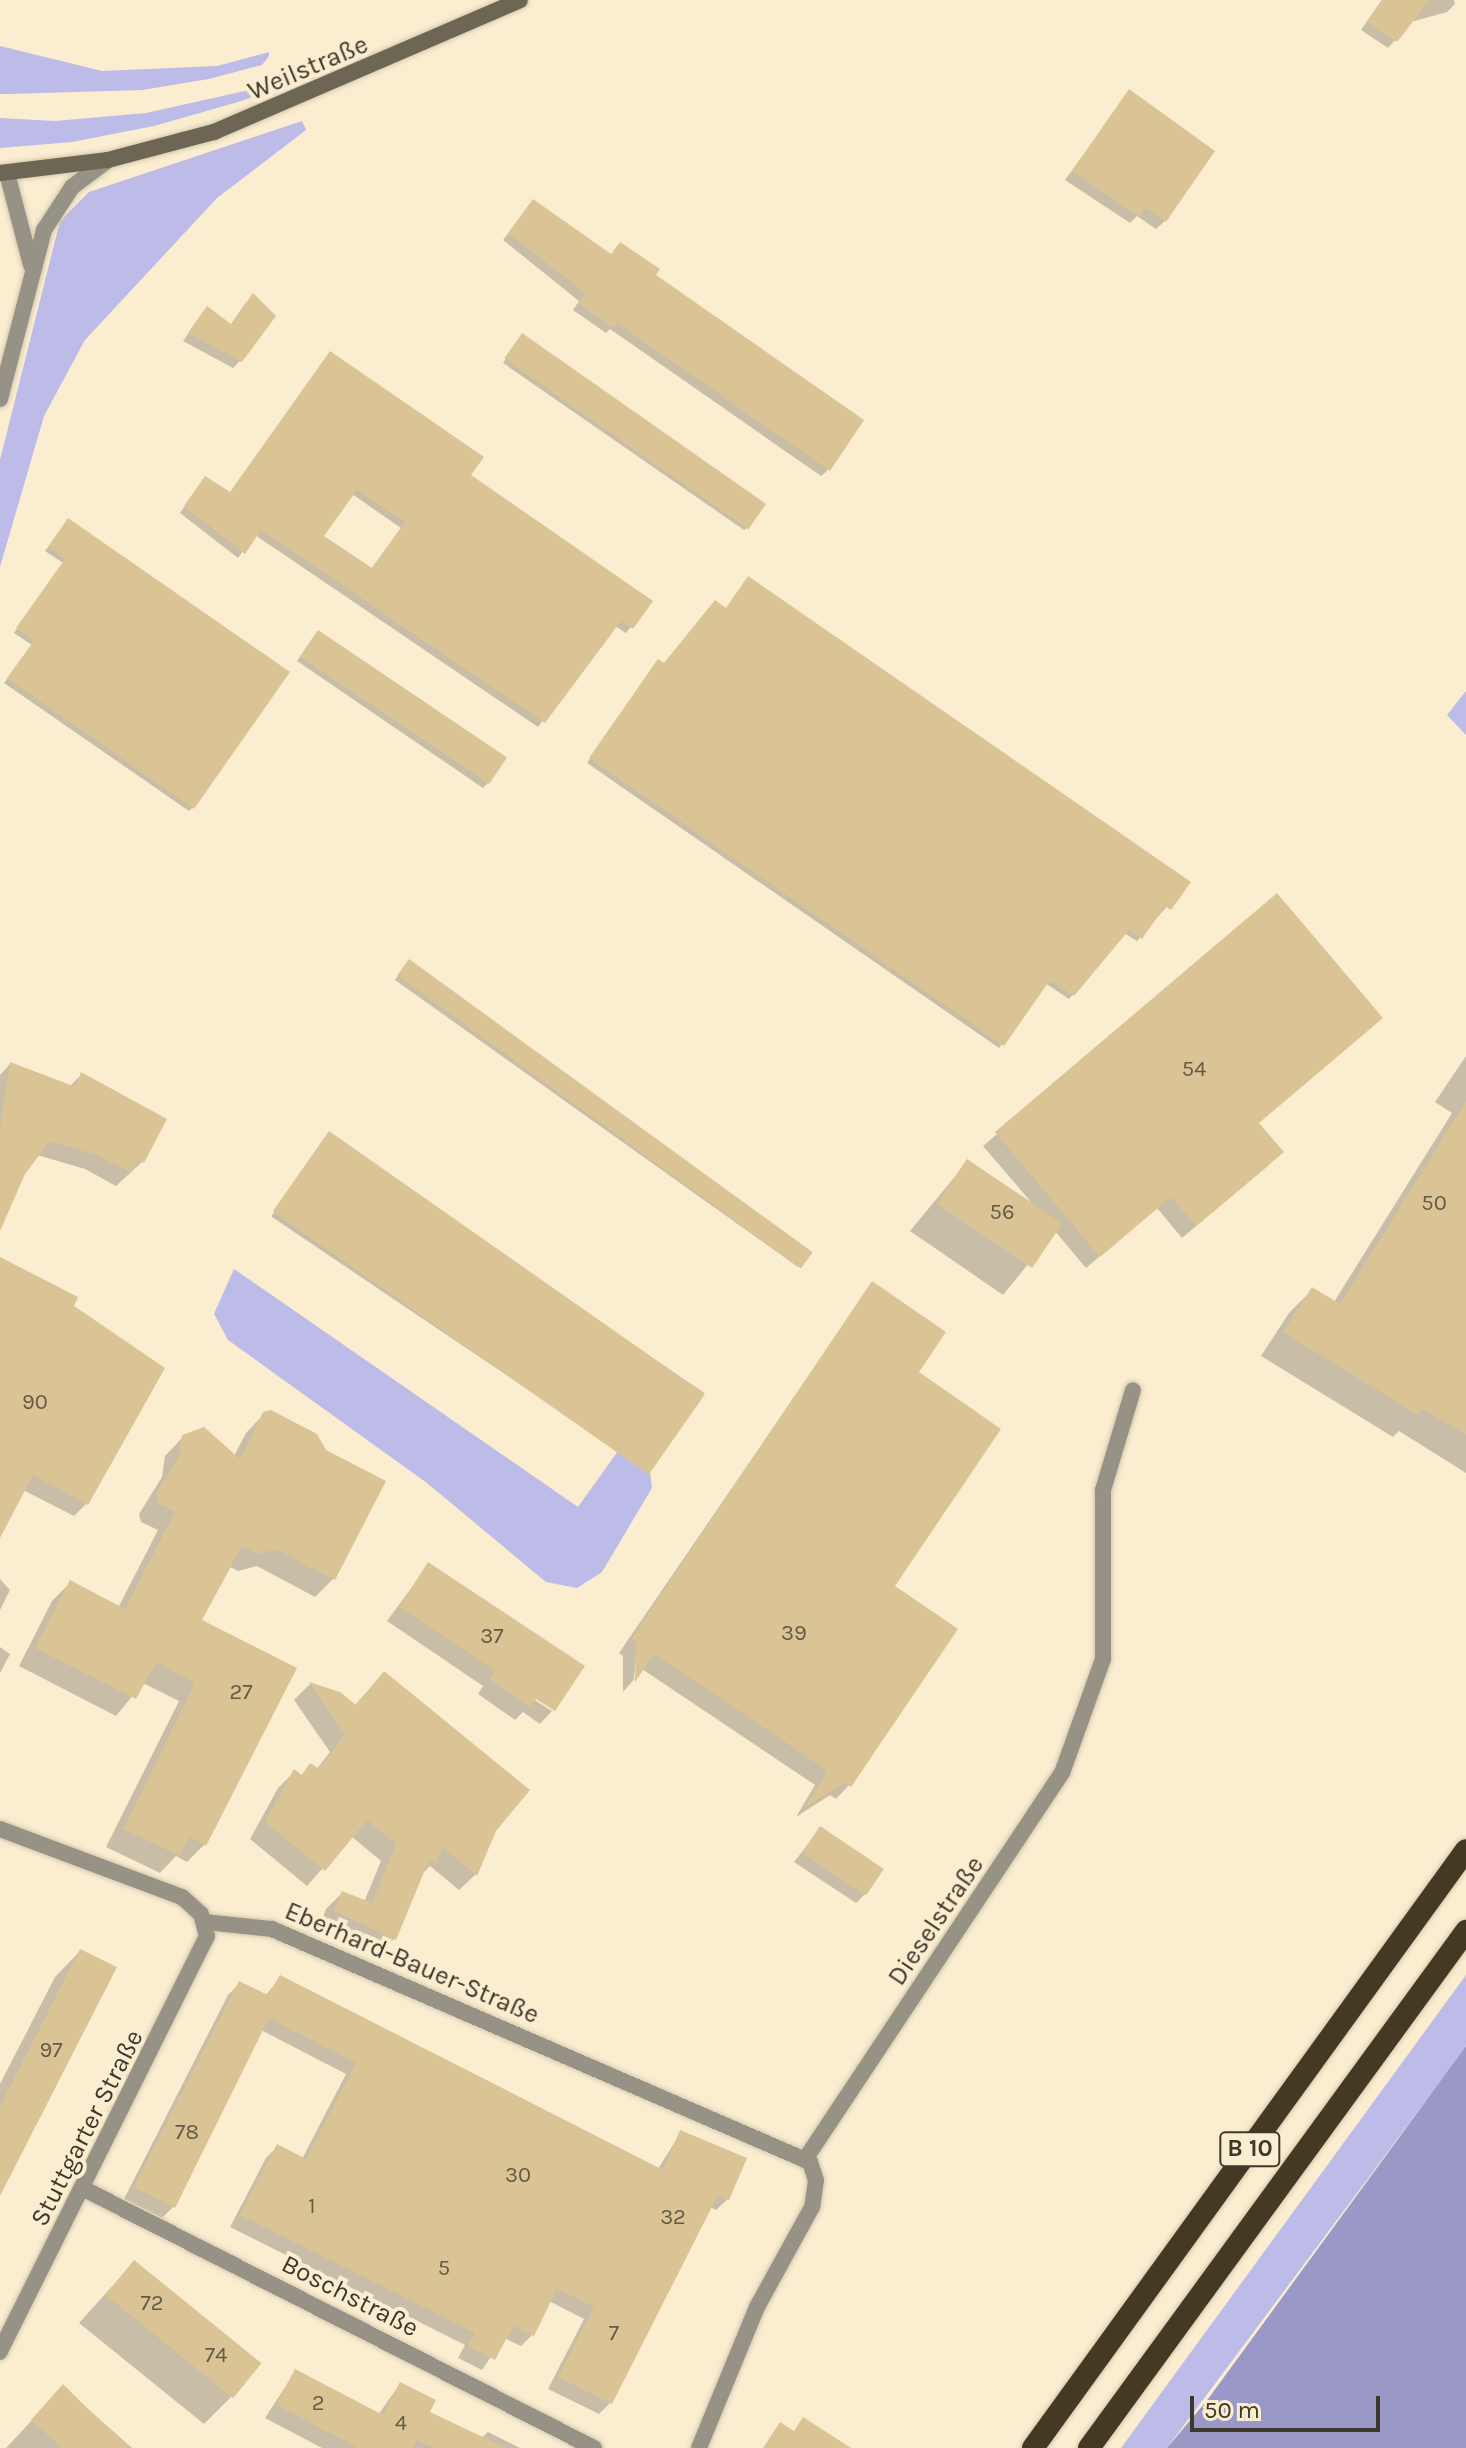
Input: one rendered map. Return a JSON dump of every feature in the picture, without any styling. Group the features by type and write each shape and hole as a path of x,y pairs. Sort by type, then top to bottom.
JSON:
{"highway":[{"name":"B 10","path":"1033,2448 1466,1850"},
{"name":"B 10","path":"1089,2448 1466,1931"}],"main road":[{"name":"Weilstraße","path":"4,173 108,160 253,118 520,0"}],"street":[{"name":"Weilstraße","path":"0,399 16,351 32,271 60,200 108,160"},
{"path":"0,199 4,173"},
{"path":"4,173 32,271"},
{"name":"Dieselstraße","path":"806,2158 1062,1773 1103,1659 1103,1490 1133,1390"},
{"path":"0,1829 182,1897 205,1922"},
{"name":"Eberhard-Bauer-Straße","path":"205,1922 272,1929 806,2158"},
{"name":"Stuttgarter Straße","path":"0,2352 202,1954 205,1922"},
{"path":"699,2448 757,2307 812,2207 816,2180 806,2158"},
{"name":"Boschstraße","path":"84,2189 594,2448"}],"shaded area":[{"path":"0,46 102,71 217,66 269,52 269,56 262,65 209,79 142,90 0,94"},
{"path":"276,84 277,89 154,126 72,142 0,148 0,118 55,121 146,113"},
{"path":"302,121 306,130 217,198 85,340 44,416 0,567 0,460 60,221 89,192"},
{"path":"1466,691 1466,735 1447,715"},
{"path":"234,1269 578,1507 618,1451 650,1472 652,1488 602,1572 577,1588 546,1582 427,1483 228,1340 214,1314"},
{"path":"1466,1975 1466,2046 1448,2071 1167,2448 1121,2448"},
{"path":"1466,2046 1466,2448 1167,2448 1208,2399"}],"building":[{"path":"1382,0 1430,0 1397,42 1367,21"},
{"path":"1129,89 1215,151 1166,222 1146,208 1139,216 1072,171"},
{"path":"533,199 611,254 620,242 660,269 656,275 864,420 830,471 617,323 614,328 578,303 585,293 508,233"},
{"path":"253,293 276,316 242,362 188,333 207,306 231,324"},
{"path":"522,333 766,504 748,529 504,358"},
{"path":"330,351 484,457 471,475 653,601 633,629 621,621 545,723 261,530 245,554 184,506 205,476 230,492","holes":["357,490 405,522 372,568 324,536"]},
{"path":"68,518 290,672 194,809 7,678 34,641 16,628 65,559 48,547"},
{"path":"748,576 1191,882 1171,910 1165,906 1142,939 1129,930 1074,996 1050,980 1004,1046 589,758 658,659 664,663 715,600 726,608"},
{"path":"318,630 507,757 489,784 300,657"},
{"path":"1277,893 1383,1018 1259,1123 1284,1152 1196,1226 1171,1197 1100,1257 995,1132"},
{"path":"409,959 813,1252 801,1268 397,975"},
{"path":"10,1062 76,1087 81,1072 167,1119 144,1163 139,1160 131,1173 99,1156 50,1141 25,1174 0,1231 0,1129"},
{"path":"1466,1101 1466,1435 1422,1408 1418,1415 1283,1332 1312,1287 1340,1304"},
{"path":"329,1131 705,1394 649,1475 273,1211"},
{"path":"967,1159 1062,1223 1032,1268 937,1204"},
{"path":"0,1257 78,1297 74,1306 165,1368 88,1505 33,1475 0,1538"},
{"path":"872,1281 946,1332 919,1372 1001,1429 895,1586 958,1629 851,1787 845,1783 804,1808 828,1771 654,1654 635,1682 636,1643 631,1639"},
{"path":"271,1410 317,1434 326,1450 386,1481 335,1580 276,1549 257,1554 242,1546 202,1620 297,1668 206,1846 189,1836 180,1856 123,1829 195,1683 156,1662 136,1699 35,1648 70,1580 125,1609 175,1512 159,1504 156,1494 179,1457 182,1435 204,1427 240,1459 263,1412"},
{"path":"428,1562 585,1666 555,1711 536,1699 531,1707 490,1679 495,1671 399,1607"},
{"path":"384,1671 530,1790 496,1831 477,1876 442,1846 436,1862 429,1860 396,1940 334,1911 342,1891 372,1903 396,1844 367,1820 325,1871 265,1822 294,1769 302,1775 310,1763 319,1769 345,1734 309,1682 340,1692 356,1705"},
{"path":"820,1826 884,1869 866,1896 802,1853"},
{"path":"80,1949 117,1967 0,2196 0,2106"},
{"path":"280,1975 663,2170 680,2130 747,2158 729,2200 718,2195 612,2404 558,2377 594,2307 557,2289 534,2336 513,2326 495,2360 468,2346 475,2333 240,2215 277,2144 306,2159 356,2063 269,2018 175,2208 134,2187 239,1981 268,1995"},
{"path":"134,2260 261,2363 233,2398 106,2295"},
{"path":"295,2369 383,2415 400,2382 436,2400 430,2412 506,2448 434,2448 416,2440 412,2448 359,2448 276,2405"},
{"path":"63,2384 131,2448 62,2448 31,2420"},
{"path":"803,2417 851,2448 763,2448 780,2422 794,2431"}]}
